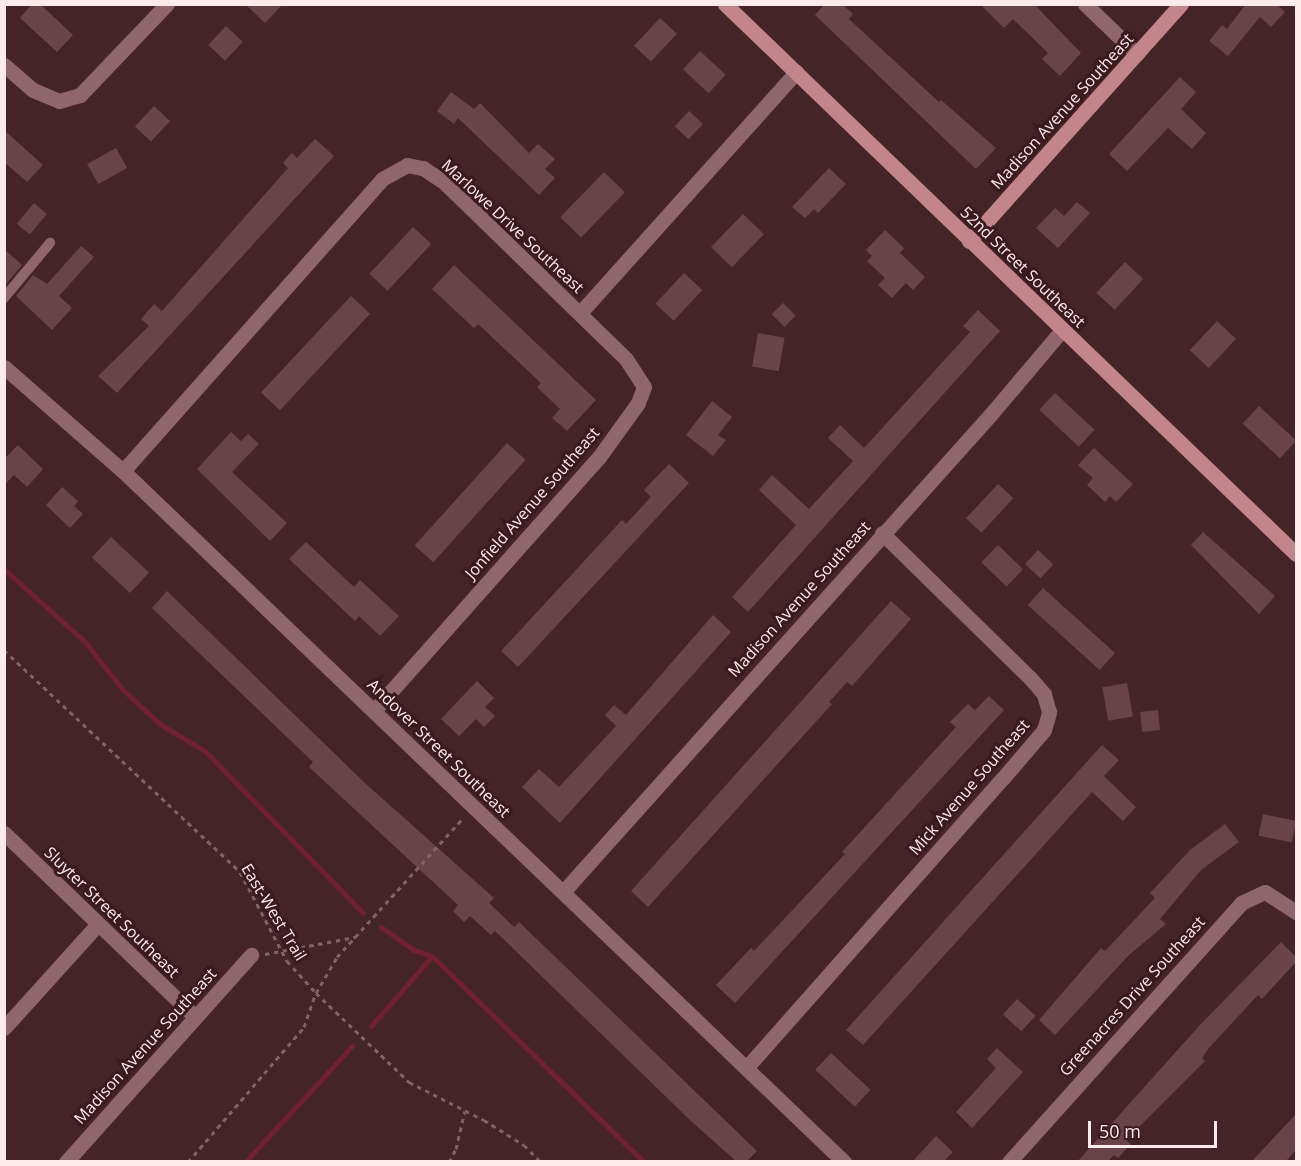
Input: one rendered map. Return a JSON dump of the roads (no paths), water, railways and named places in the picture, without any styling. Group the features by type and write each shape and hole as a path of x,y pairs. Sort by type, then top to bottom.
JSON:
{"main road":[{"name":"52nd Street Southeast","path":"725,4 1296,554"},
{"name":"Madison Avenue Southeast","path":"969,241 1181,4"}],"street":[{"path":"4,65 33,90 59,101 80,95 167,4"},
{"path":"1085,4 1137,54"},
{"name":"Marlowe Drive Southeast","path":"123,471 382,179 407,165 423,168 445,183 580,314 796,72"},
{"name":"Jonfield Avenue Southeast","path":"374,710 599,457 638,403 644,387 638,374 580,314"},
{"name":"Madison Avenue Southeast","path":"563,892 882,533 991,414 1062,330"},
{"name":"Andover Street Southeast","path":"4,367 123,471 844,1161"},
{"name":"Mick Avenue Southeast","path":"747,1066 1044,730 1049,712 1044,694 1030,678 882,533"},
{"name":"Sluyter Street Southeast","path":"4,833 195,1017"},
{"name":"Greenacres Drive Southeast","path":"1009,1161 1241,903 1265,892 1296,912"},
{"path":"8,1017 98,924"},
{"name":"Madison Avenue Southeast","path":"66,1161 251,955"}],"lane":[{"path":"4,298 50,243"}],"waterway":[{"path":"4,569 85,642 123,690 160,724 205,751 363,913"},
{"path":"381,927 414,950 432,956 644,1162"},
{"path":"371,1026 432,956"},
{"path":"245,1162 352,1046"}]}
